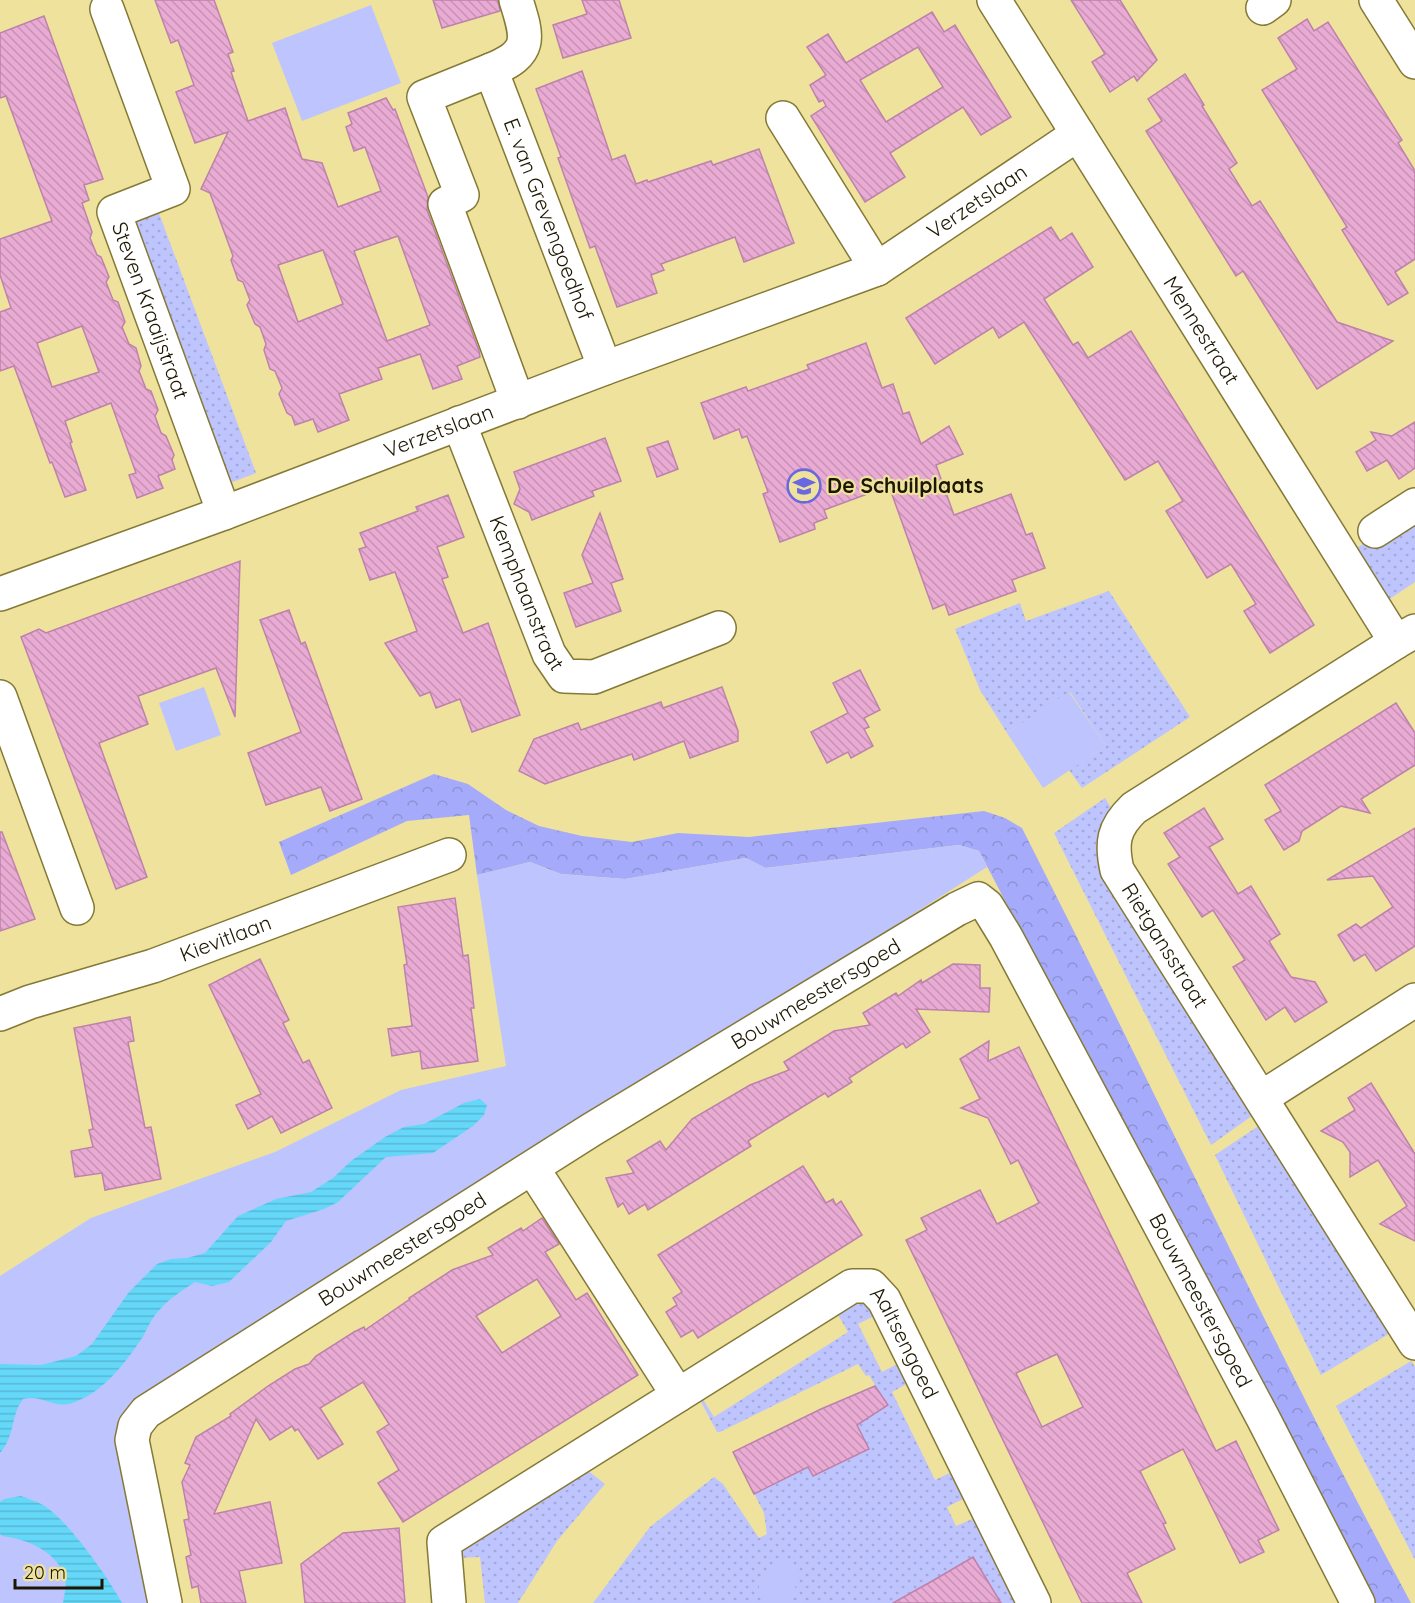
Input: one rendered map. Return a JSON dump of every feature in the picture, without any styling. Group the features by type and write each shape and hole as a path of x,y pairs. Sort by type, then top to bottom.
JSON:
{"street":[{"path":"516,0 524,26 525,39 520,52 509,63 424,97 462,195 445,204 518,402"},
{"name":"Mennestraat","path":"994,0 1078,134 1406,637"},
{"path":"1377,0 1415,62"},
{"name":"Steven Kraaijstraat","path":"107,9 173,189 114,212 224,513"},
{"name":"E. van Grevengoedhof","path":"492,70 604,368"},
{"path":"783,118 877,268"},
{"name":"Verzetslaan","path":"0,594 224,513 604,368 877,268 1078,134"},
{"name":"Kemphaanstraat","path":"459,423 549,654 564,676 594,677 719,628"},
{"path":"1375,531 1415,505"},
{"name":"Rietgansstraat","path":"1406,637 1134,808 1124,818 1114,840 1113,853 1117,870 1414,1338"},
{"path":"0,697 77,908"},
{"name":"Kievitlaan","path":"0,1014 30,1002 153,966 449,855"},
{"name":"Bouwmeestersgoed","path":"165,1603 132,1440 135,1426 146,1412 533,1169 591,1130 957,909 978,899 987,906 1011,947 1258,1408 1358,1603"},
{"path":"1261,1098 1415,1000"},
{"path":"533,1169 678,1395"},
{"name":"Aaltsengoed","path":"449,1603 444,1542 852,1286 872,1286 884,1300 1034,1603"}],"shaded area":[{"path":"371,5 401,83 302,121 272,43"},
{"path":"157,208 256,473 230,483 130,218"},
{"path":"1415,512 1415,582 1388,600 1355,549"},
{"path":"1109,591 1190,717 1082,788 1069,770 1106,746 1070,692 1007,733 980,690 955,629 1020,603 1026,621"},
{"path":"204,687 221,735 176,751 159,703"},
{"path":"1069,692 1106,746 1043,788 1007,733"},
{"path":"1105,798 1113,811 1100,838 1256,1113 1211,1145 1054,833"},
{"path":"959,845 979,851 987,867 125,1416 159,1603 0,1603 0,1276 91,1218 275,1152 401,1090 506,1066 477,875 530,862 561,874 625,879 746,858 766,868"},
{"path":"480,1099 487,1105 484,1115 473,1126 433,1153 386,1157 338,1202 286,1221 271,1242 229,1282 212,1286 195,1282 174,1296 154,1317 121,1367 94,1392 65,1404 36,1398 23,1399 16,1412 9,1439 0,1453 0,1364 41,1365 76,1356 92,1344 129,1292 157,1264 205,1253 238,1216 276,1199 311,1192 333,1178 351,1161 385,1137 404,1127 424,1124 464,1103"},
{"path":"1263,1123 1392,1332 1321,1375 1215,1155"},
{"path":"862,1298 878,1314 858,1324 882,1372 901,1362 910,1382 892,1392 935,1480 954,1471 967,1497 947,1507 956,1526 977,1517 1018,1600 1014,1603 593,1603 650,1527 714,1477 723,1484 759,1538 767,1534 764,1513 746,1478 887,1405 869,1375 866,1376 858,1364 720,1432 717,1432 700,1400 702,1398 714,1417 848,1332 837,1313"},
{"path":"1411,1361 1415,1367 1415,1560 1336,1406"},
{"path":"582,1466 605,1484 557,1541 518,1603 485,1603 480,1557 458,1558 460,1550"},
{"path":"21,1496 43,1505 64,1523 97,1564 122,1603 63,1603 66,1582 56,1561 49,1554 31,1544 0,1534 0,1502"},
{"path":"782,1558 789,1561 797,1571 794,1591 786,1603 763,1603 759,1590 762,1577 776,1561"}],"green space":[{"path":"434,774 468,784 506,810 539,826 582,836 632,842 678,833 749,837 984,811 1005,818 1022,828 1262,1314 1411,1603 1373,1603 979,851 959,845 765,868 746,858 625,879 561,874 530,862 477,875 469,815 407,821 291,875 279,842"}],"building":[{"path":"155,0 214,0 233,52 228,54 234,71 231,72 248,121 285,108 302,159 322,163 338,207 381,191 365,147 354,151 346,127 352,124 348,113 386,98 393,110 395,109 428,197 427,210 479,351 480,357 457,366 462,379 433,389 420,354 378,368 382,379 339,394 349,420 318,432 313,419 295,425 279,394 282,388 275,371 270,369 264,350 266,344 260,327 255,324 247,305 250,300 243,282 238,280 231,260 233,256 210,193 201,189 228,132 195,143 176,92 194,85 178,40 171,43","holes":["398,236 430,325 387,341 354,251","323,250 343,304 298,322 278,265"]},
{"path":"433,0 498,0 500,11 442,28"},
{"path":"582,0 619,0 631,38 563,58 553,25 587,14"},
{"path":"1071,0 1120,0 1157,60 1137,81 1134,76 1110,92 1092,62 1105,54"},
{"path":"932,12 944,32 955,25 1011,117 981,135 963,107 890,153 905,177 865,202 811,116 826,106 823,100 819,102 810,85 826,75 807,47 828,34 846,63","holes":["918,47 943,87 886,122 860,80"]},
{"path":"44,16 103,179 84,185 89,200 82,203 92,232 90,238 109,277 106,282 113,300 118,302 125,322 122,327 129,344 136,348 141,366 139,371 146,389 151,391 158,410 155,416 161,433 166,436 174,455 172,460 175,469 158,476 163,488 137,498 129,475 136,473 111,403 65,421 86,490 65,497 14,366 0,371 0,312 11,308 0,275 0,239 52,221 6,96 0,98 0,33","holes":["82,326 99,372 52,387 37,343"]},
{"path":"1307,19 1314,31 1328,22 1402,140 1398,143 1415,171 1415,259 1395,272 1408,293 1388,305 1342,230 1347,227 1262,90 1297,69 1278,38"},
{"path":"582,71 612,160 625,155 636,184 711,161 713,165 759,149 794,243 744,262 735,237 661,264 664,270 651,275 657,293 617,307 595,246 590,248 558,158 561,157 536,89"},
{"path":"1185,74 1237,163 1229,169 1252,206 1260,201 1337,322 1393,341 1317,389 1243,271 1236,276 1146,131 1162,121 1148,99"},
{"path":"1051,227 1060,241 1072,233 1093,267 1044,299 1073,345 1078,342 1088,358 1131,331 1314,625 1270,653 1244,611 1256,604 1231,564 1207,578 1166,511 1183,501 1158,461 1125,480 1024,322 999,338 993,327 935,364 906,318"},
{"path":"866,343 882,388 893,384 903,414 909,412 921,444 949,426 963,454 936,465 954,515 1011,494 1026,535 1032,533 1045,568 1012,580 1016,591 949,615 945,604 933,609 889,486 824,510 827,518 814,523 815,529 780,542 763,494 768,492 747,436 742,438 739,429 714,439 701,403 746,387 748,391 809,369 807,365"},
{"path":"1415,422 1415,468 1399,479 1387,460 1367,471 1356,452 1376,440 1371,432 1392,436"},
{"path":"605,438 621,481 592,491 594,496 532,520 529,512 514,504 520,489 514,472"},
{"path":"668,441 678,469 657,477 647,448"},
{"path":"448,495 464,537 437,547 448,577 442,579 463,633 488,623 520,715 472,732 460,699 436,708 430,692 420,696 385,643 417,631 395,572 370,580 359,549 366,547 360,533 418,511 416,507"},
{"path":"600,513 623,579 611,583 621,611 576,627 564,593 593,583 582,555"},
{"path":"240,561 235,717 216,668 138,696 148,724 99,743 147,877 116,889 21,637 39,629 46,633"},
{"path":"289,610 301,644 305,642 362,799 330,811 321,787 266,805 248,753 301,732 260,620"},
{"path":"860,670 880,710 864,718 869,727 864,729 873,746 851,758 848,752 827,763 811,732 848,713 833,683"},
{"path":"722,687 738,731 738,741 690,758 684,741 634,760 632,754 545,784 519,771 534,739 578,723 581,730 661,702 663,708"},
{"path":"1396,703 1415,733 1415,765 1361,799 1370,813 1341,806 1302,831 1299,841 1284,850 1265,820 1281,811 1265,785"},
{"path":"1204,808 1223,839 1209,847 1238,894 1251,886 1280,934 1269,941 1291,977 1315,982 1327,1002 1295,1022 1285,1007 1266,1020 1233,967 1245,960 1213,910 1202,917 1168,864 1180,857 1164,833"},
{"path":"1415,828 1415,946 1376,971 1365,954 1354,961 1338,935 1356,924 1361,928 1393,907 1373,876 1327,880"},
{"path":"0,832 2,832 35,919 0,931"},
{"path":"455,898 463,956 468,955 474,1008 471,1008 478,1061 422,1069 420,1051 392,1056 388,1029 412,1026 404,965 407,964 398,907"},
{"path":"260,959 289,1020 283,1023 303,1063 309,1060 332,1108 281,1133 272,1116 248,1129 236,1105 261,1094 209,985"},
{"path":"953,964 980,965 980,988 990,988 989,1012 916,1009 930,1032 906,1048 903,1043 849,1078 852,1082 828,1097 825,1093 770,1127 748,1141 751,1146 648,1210 645,1204 629,1214 623,1203 618,1207 606,1178 634,1173 627,1161 660,1141 666,1150 692,1119 750,1085 789,1070 784,1062 834,1031 870,1025 863,1013 896,993 898,996 921,980 922,983"},
{"path":"130,1017 134,1041 128,1042 145,1128 151,1127 161,1179 105,1190 102,1173 75,1177 71,1151 93,1147 89,1130 93,1129 74,1028"},
{"path":"989,1041 988,1061 1019,1047 1216,1451 1236,1441 1279,1530 1258,1540 1264,1552 1240,1563 1183,1449 1140,1471 1166,1523 1163,1524 1175,1549 1127,1573 1142,1603 1082,1603 906,1240 927,1230 921,1218 980,1190 997,1224 1039,1203 1018,1160 1011,1164 988,1118 961,1108 980,1099 960,1059","holes":["1057,1354 1083,1407 1042,1427 1016,1373"]},
{"path":"1371,1083 1415,1154 1415,1241 1380,1224 1407,1206 1378,1160 1350,1177 1350,1152 1343,1142 1321,1131 1355,1110 1348,1098"},
{"path":"803,1166 826,1203 833,1199 836,1205 841,1201 862,1235 698,1338 693,1330 681,1337 666,1312 677,1305 673,1298 682,1292 658,1255"},
{"path":"542,1218 559,1244 545,1252 576,1300 587,1293 638,1375 403,1522 378,1483 399,1470 377,1432 389,1424 363,1382 320,1408 343,1444 318,1459 298,1429 295,1431 292,1426 270,1440 256,1419 214,1514 270,1502 282,1563 239,1571 246,1603 201,1603 198,1586 192,1588 186,1557 191,1555 184,1520 189,1519 182,1482 190,1465 185,1463 196,1437 231,1416 230,1414 268,1386 295,1369 309,1364 316,1356 354,1332 364,1327 365,1330 452,1270 493,1255 488,1248 521,1228 523,1231","holes":["537,1279 561,1316 502,1353 476,1316"]},
{"path":"875,1386 888,1405 857,1425 869,1449 813,1476 808,1467 754,1494 733,1452 821,1409"},
{"path":"399,1528 405,1603 305,1603 301,1564 343,1533"},
{"path":"973,1557 1001,1603 893,1603 934,1580"}],"place":[{"name":"De Schuilplaats","path":"804,486"}]}
